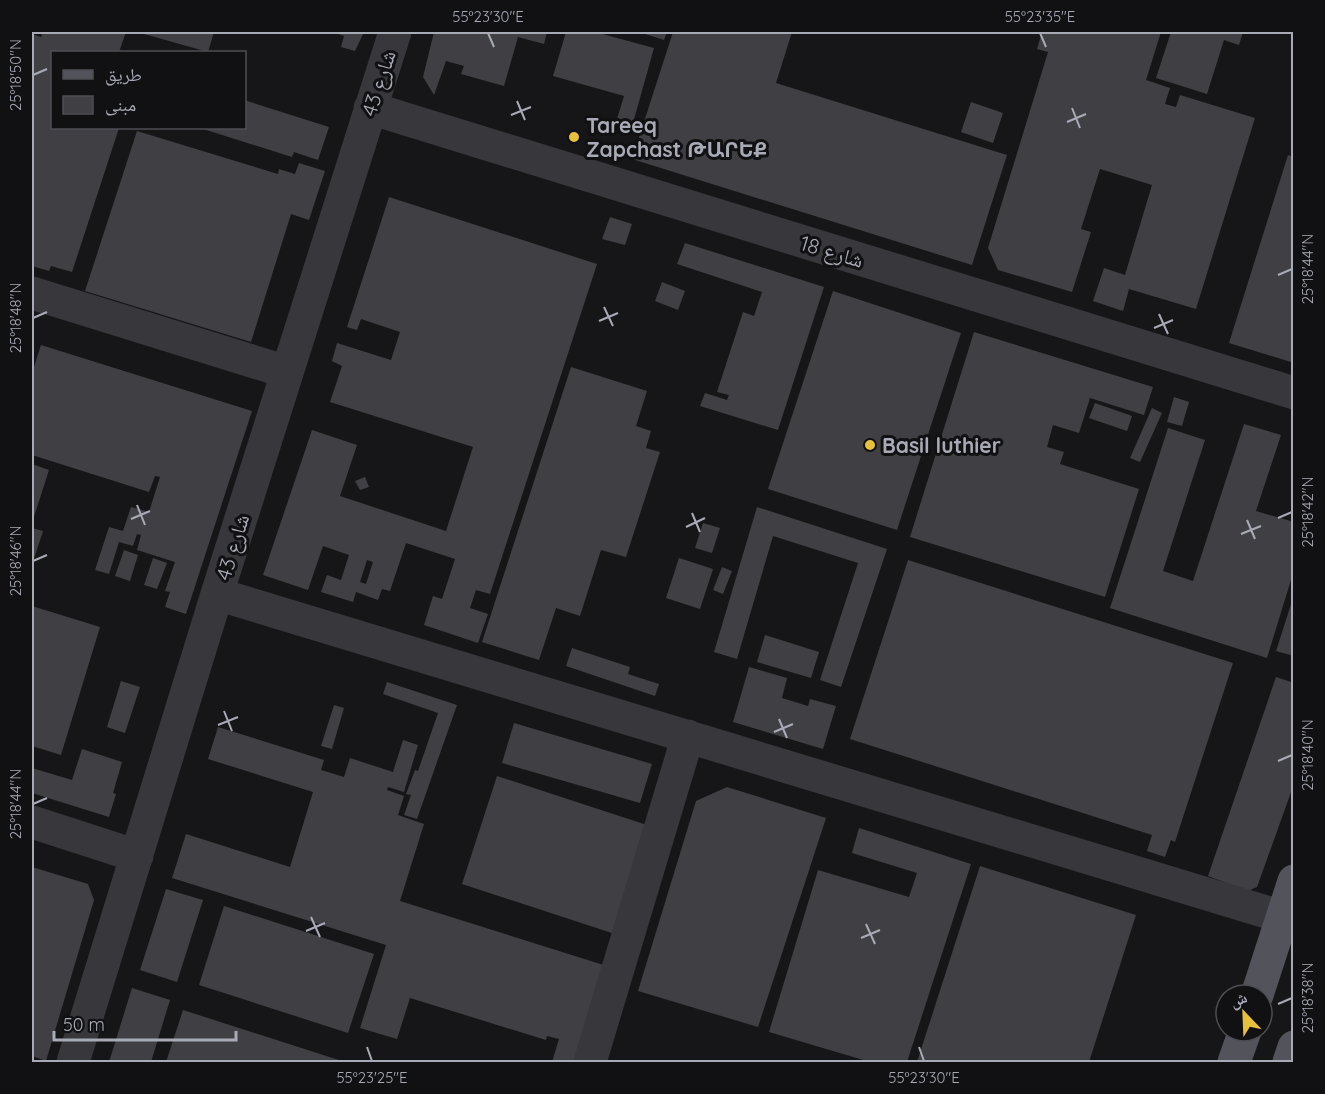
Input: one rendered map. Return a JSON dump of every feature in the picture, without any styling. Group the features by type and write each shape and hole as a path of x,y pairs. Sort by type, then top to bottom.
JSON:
{"main road":[{"path":"1261,983 1293,881"},
{"path":"1234,1062 1241,1043"},
{"path":"1289,1062 1293,1047"}],"street":[{"name":"شارع 43","path":"73,1062 217,594 395,32"},
{"name":"شارع 18","path":"370,108 1293,393"},
{"path":"32,293 287,372"},
{"path":"217,594 1283,917"},
{"path":"590,1062 688,736"},
{"path":"32,822 137,856"}],"building":[{"path":"43,32 126,32 119,51 51,51 51,129 119,129 72,272 51,266 49,271 32,266 32,34 41,37"},
{"path":"137,32 214,32 208,51"},
{"path":"339,32 364,32 355,51 341,47 344,36 338,34"},
{"path":"434,32 547,32 544,44 518,37 504,86 461,74 464,66 446,61 434,95 423,77"},
{"path":"566,32 595,32 654,48 633,123 617,119 624,96 553,76"},
{"path":"639,32 667,32 664,40"},
{"path":"673,32 792,32 776,83 1007,155 972,265 632,159"},
{"path":"1042,32 1161,32 1146,80 1170,88 1165,104 1176,107 1180,95 1255,118 1196,309 1129,289 1123,311 1093,301 1104,268 1125,275 1152,185 1100,169 1081,229 1091,232 1072,292 998,270 988,248 1048,52 1037,49"},
{"path":"1171,32 1243,32 1239,45 1224,40 1207,94 1156,78"},
{"path":"246,101 329,127 318,160 294,152 292,157 203,129 246,129"},
{"path":"971,102 1003,113 993,143 961,132"},
{"path":"137,131 278,174 279,169 295,174 299,163 325,171 309,220 291,214 251,342 85,291"},
{"path":"1288,155 1294,157 1294,363 1229,343"},
{"path":"389,197 597,264 490,594 476,590 470,608 488,614 478,643 424,625 433,596 442,599 455,559 406,543 390,591 382,589 378,600 356,592 353,602 321,592 327,575 341,580 349,555 323,546 308,590 263,575 312,430 357,445 340,496 446,531 473,447 330,402 342,366 332,361 337,343 391,360 400,332 361,319 357,330 347,327","holes":["367,560 373,562 366,584 360,582"]},
{"path":"610,217 632,224 625,245 602,239"},
{"path":"685,243 824,287 778,430 700,406 705,393 727,400 729,395 717,392 743,312 754,316 762,292 677,264"},
{"path":"662,282 685,291 678,310 655,301"},
{"path":"833,291 961,333 897,530 768,489"},
{"path":"974,332 1153,387 1144,415 1090,398 1079,433 1053,425 1047,447 1064,452 1060,464 1139,489 1105,597 910,537"},
{"path":"41,345 252,411 186,614 165,607 170,592 165,591 175,562 137,550 141,535 137,534 133,546 119,542 109,574 95,570 109,527 123,531 131,507 149,512 160,477 155,476 149,492 32,455 32,373"},
{"path":"571,367 647,391 636,426 651,431 646,448 660,452 626,557 601,550 580,616 556,608 539,660 482,642"},
{"path":"1174,397 1189,402 1182,426 1167,422"},
{"path":"1095,403 1132,416 1127,431 1089,418"},
{"path":"1152,408 1162,413 1140,462 1130,458"},
{"path":"1244,424 1281,435 1256,511 1294,522 1294,570 1267,658 1110,608 1168,428 1205,440 1163,571 1193,581"},
{"path":"32,464 49,470 32,523"},
{"path":"365,477 369,487 360,490 355,481"},
{"path":"757,507 887,549 841,687 820,680 858,563 773,536 737,659 714,652"},
{"path":"703,523 720,528 712,553 695,548"},
{"path":"32,528 43,531 32,565"},
{"path":"124,550 138,555 130,581 115,576"},
{"path":"153,558 167,563 157,589 144,585"},
{"path":"679,558 713,569 700,609 666,598"},
{"path":"908,560 1233,663 1175,842 1171,840 1165,857 1147,851 1152,835 850,739"},
{"path":"722,567 732,571 723,594 713,590"},
{"path":"1294,598 1294,656 1276,651"},
{"path":"32,606 100,627 61,755 32,746"},
{"path":"765,635 819,652 811,678 757,662"},
{"path":"572,648 630,667 628,674 659,684 655,696 566,666"},
{"path":"749,667 787,678 782,698 808,706 810,699 836,706 823,749 733,722"},
{"path":"1276,677 1294,683 1294,784 1257,887 1248,891 1208,876"},
{"path":"121,681 140,687 125,733 107,727"},
{"path":"387,682 457,705 417,819 404,815 411,795 406,794 415,770 418,771 438,713 383,694"},
{"path":"334,705 344,708 332,749 321,746"},
{"path":"514,723 652,764 640,803 502,763"},
{"path":"218,727 324,760 321,770 344,777 350,758 393,772 403,740 418,745 404,792 388,787 387,790 404,796 398,815 424,824 400,901 610,967 579,1062 552,1062 559,1039 547,1036 546,1040 410,998 397,1039 360,1028 386,945 172,878 186,834 290,867 313,792 208,759"},
{"path":"82,749 122,762 109,817 32,793 32,768 72,780"},
{"path":"497,776 656,828 621,936 462,884"},
{"path":"727,787 826,818 758,1027 638,991 696,801"},
{"path":"859,828 971,864 907,1062 870,1062 769,1032 818,870 909,897 917,873 852,853"},
{"path":"980,866 1136,915 1089,1062 917,1062"},
{"path":"32,867 88,884 94,900 46,1061 32,1056"},
{"path":"166,889 203,900 177,982 140,970"},
{"path":"224,906 374,954 348,1033 199,985"},
{"path":"132,988 170,1000 151,1062 109,1062"},
{"path":"183,1010 342,1061 166,1062"}],"place":[{"name":"Tareeq Zapchast ԹԱՐԵՔ","path":"574,137"},
{"name":"Basil luthier","path":"870,445"}]}
